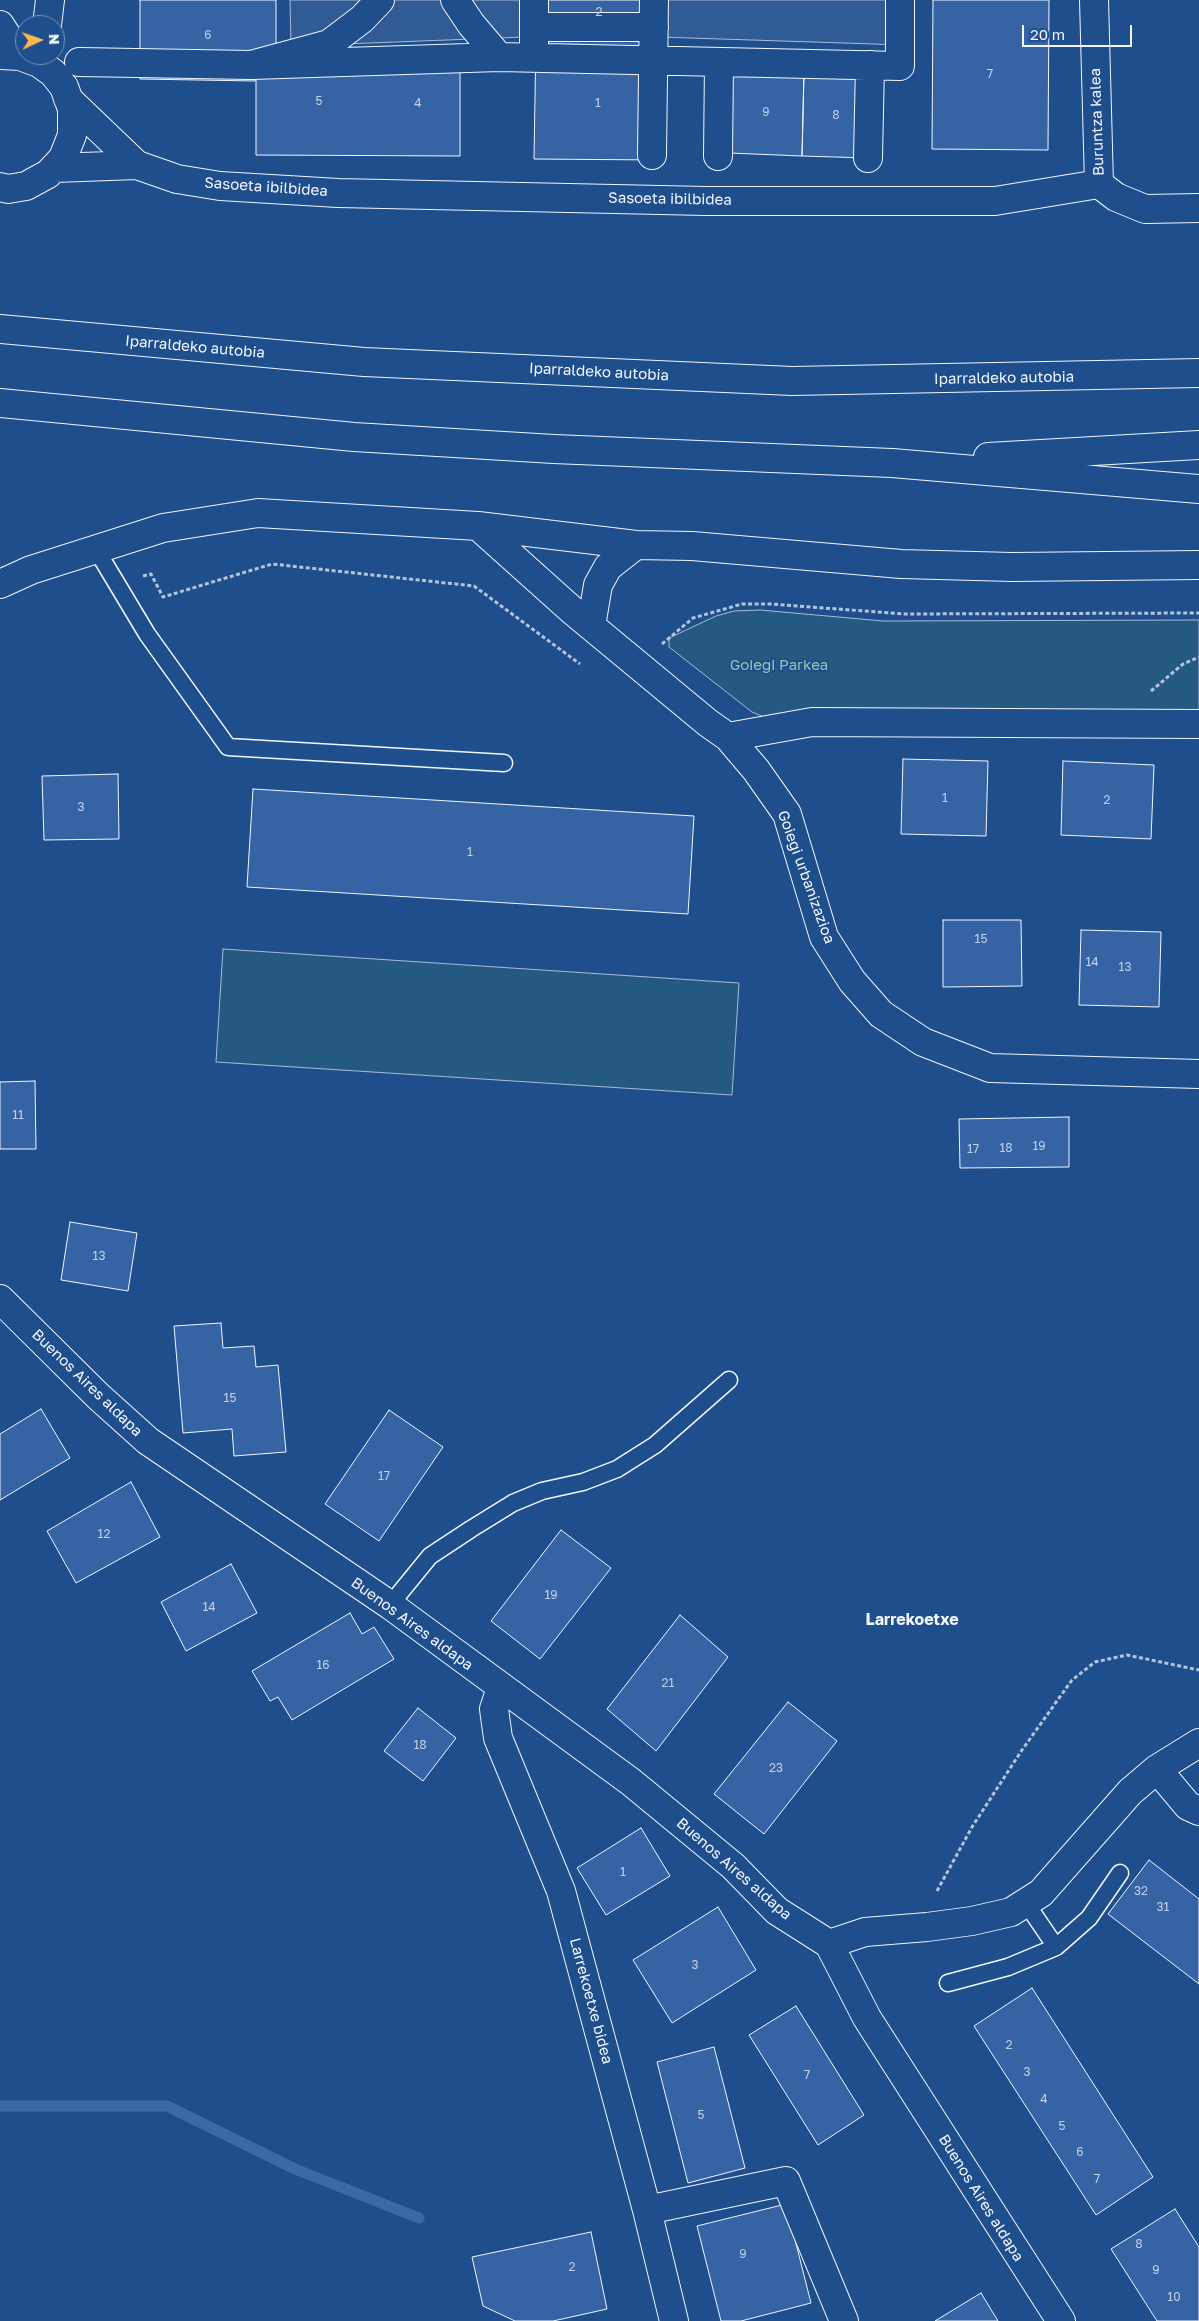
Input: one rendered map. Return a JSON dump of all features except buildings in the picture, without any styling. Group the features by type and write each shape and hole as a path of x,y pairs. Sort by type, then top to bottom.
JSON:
{"main road":[{"path":"48,15 50,0"},
{"path":"252,65 329,44 362,19 380,0"},
{"path":"455,0 471,24 499,57"},
{"path":"534,0 534,58"},
{"path":"652,155 654,0"},
{"path":"79,62 252,65 499,57 900,66 900,0"},
{"name":"Buruntza kalea","path":"1094,0 1099,184"},
{"path":"0,25 15,44"},
{"path":"534,27 654,27"},
{"path":"718,156 719,62"},
{"path":"3,189 26,186 48,174 63,158 72,135 72,109 64,88 53,73 39,65"},
{"path":"868,158 870,65"},
{"name":"Sasoeta ibilbidea","path":"68,99 137,165"},
{"name":"Sasoeta ibilbidea","path":"54,168 137,165 177,179 220,186 338,193 666,200 995,202 1099,184"},
{"path":"1099,184 1116,197 1145,209 1199,208"},
{"name":"Iparraldeko autobia","path":"0,329 364,362 792,381 1199,373"},
{"path":"0,403 354,437 554,449 892,463 1199,489"},
{"path":"892,463 1199,445"},
{"path":"0,584 31,570 163,528 258,513 478,526 636,545 692,546 901,564 1012,567 1199,566"},
{"name":"Goiegi urbanizazioa","path":"478,526 591,626 708,723 728,737 756,770 787,814 824,937 852,981 881,1014 923,1042 990,1068 1199,1074"},
{"path":"591,626 598,584 608,567 636,545"},
{"path":"728,737 812,722 1199,724"},
{"name":"Buenos Aires aldapa","path":"0,1299 98,1396 148,1441 390,1605 500,1688 631,1782 733,1866 777,1912 829,1944 867,2018 1061,2321"},
{"name":"Larrekoetxe bidea","path":"500,1688 494,1709 498,1738 561,1892 647,2210 674,2321"},
{"path":"829,1944 865,1932 972,1921 1011,1912 1041,1893 1130,1792 1157,1769 1199,1743"},
{"path":"1157,1769 1188,1806 1199,1811"},
{"path":"647,2210 786,2181 844,2321"}],"lane":[{"path":"96,549 147,634 228,747 504,763"},
{"path":"390,1605 430,1556 471,1528 513,1503 542,1491 583,1482 617,1469 655,1445 729,1380"},
{"path":"948,1984 1008,1967 1056,1947 1089,1918 1120,1873"},
{"path":"1026,1903 1056,1947"}],"path":[{"path":"115,582 151,574 163,597 272,564 474,586 585,666"},
{"path":"643,669 658,648 693,618 742,604 771,604 904,614 1199,613"},
{"path":"1125,724 1142,698 1182,664 1199,657"},
{"path":"927,1927 933,1900 946,1871 1022,1750 1072,1680 1095,1662 1127,1655 1199,1670"}],"green space":[{"name":"Goiegi Parkea","path":"760,610 883,621 1199,620 1199,724 769,719 752,712 669,647 669,638 716,616 734,611"},
{"path":"223,949 739,983 732,1095 216,1062"}],"shaded area":[{"path":"290,0 525,0 525,37 291,46"},
{"path":"661,0 905,0 904,45 660,37"}],"waterway":[{"path":"0,2106 167,2106 295,2169 419,2218"}],"district":[{"name":"Larrekoetxe","path":"912,1620"}]}
